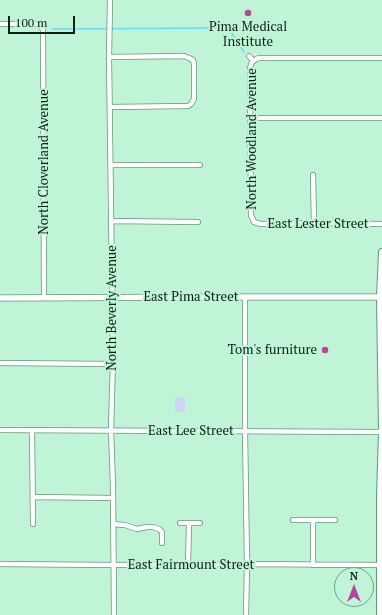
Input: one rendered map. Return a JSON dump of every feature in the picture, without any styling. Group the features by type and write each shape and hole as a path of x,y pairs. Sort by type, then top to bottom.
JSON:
{"main road":[{"path":"380,615 382,252"}],"street":[{"name":"North Beverly Avenue","path":"110,0 109,57 112,297 111,430 114,615"},
{"name":"North Cloverland Avenue","path":"0,24 38,24 42,26 43,31 44,298"},
{"path":"109,57 184,56 192,60 194,64 194,99 188,106 110,107"},
{"path":"249,56 253,61"},
{"name":"North Woodland Avenue","path":"253,223 251,216 250,68 253,61 259,58 382,58"},
{"path":"251,118 382,118"},
{"path":"111,165 200,165"},
{"path":"313,175 314,223"},
{"path":"111,222 198,222"},
{"name":"East Lester Street","path":"253,223 382,224"},
{"path":"245,297 246,615"},
{"name":"East Pima Street","path":"0,298 381,297"},
{"path":"0,363 112,364"},
{"name":"East Lee Street","path":"0,430 382,431"},
{"path":"32,430 34,524"},
{"path":"33,497 112,498"},
{"path":"293,520 335,520"},
{"path":"313,520 313,565"},
{"path":"188,565 189,522"},
{"path":"180,523 200,523"},
{"path":"113,524 125,525 137,529 148,527 159,529 162,532 162,544"},
{"name":"East Fairmount Street","path":"0,564 381,565"}],"shaded area":[{"path":"175,397 185,397 185,412 175,412"}],"waterway":[{"path":"52,29 228,28 244,52"}],"place":[{"name":"Pima Medical Institute","path":"248,13"},
{"name":"Tom's furniture","path":"325,350"}]}
